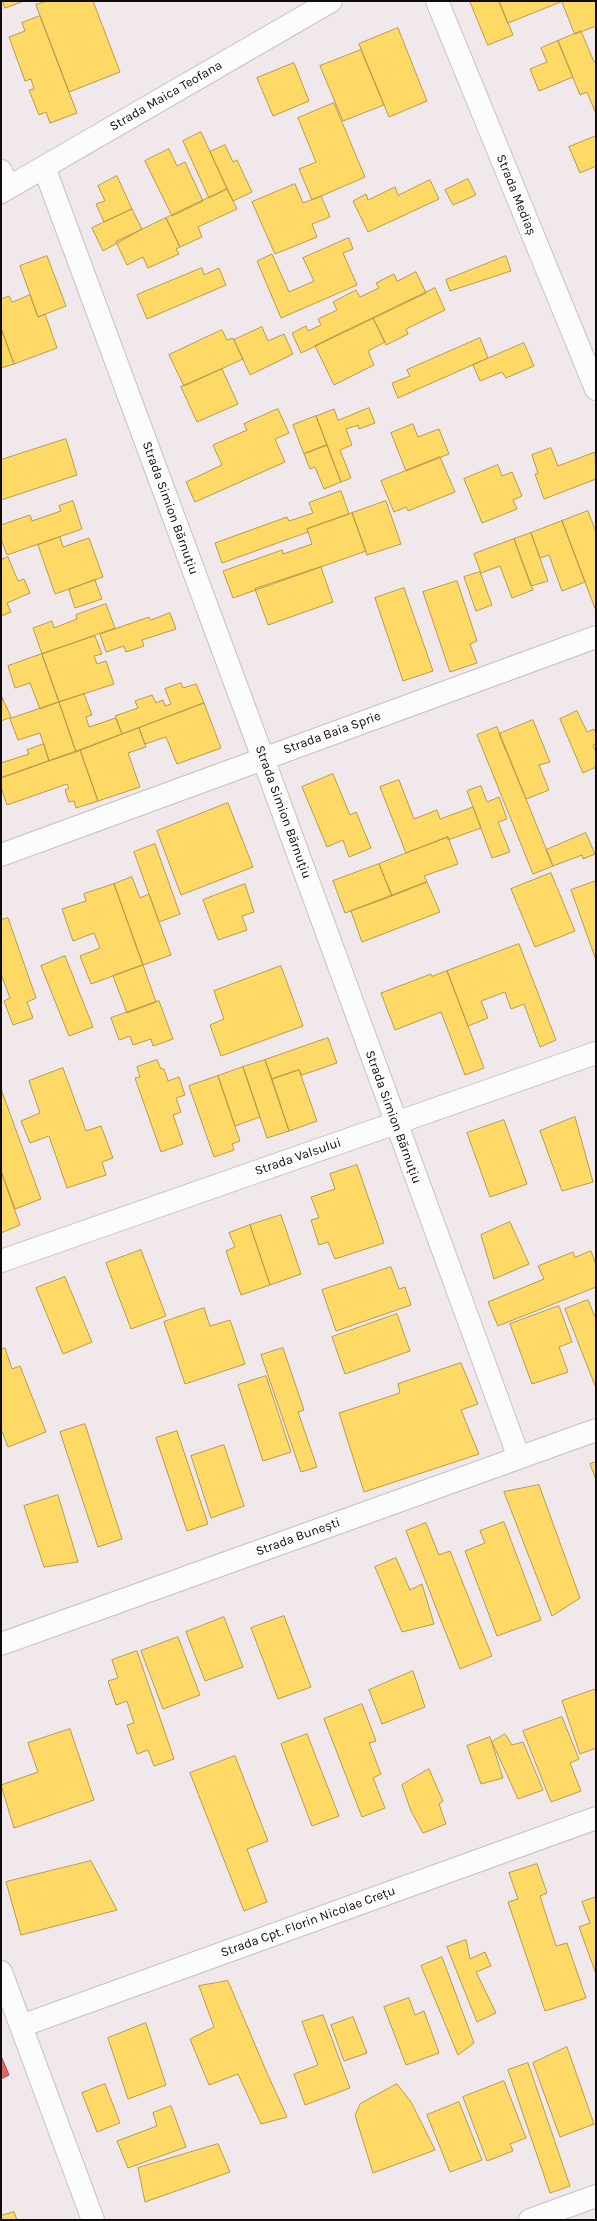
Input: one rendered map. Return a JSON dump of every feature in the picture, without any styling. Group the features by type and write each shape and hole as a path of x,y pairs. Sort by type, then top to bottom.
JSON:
{"street":[{"name":"Strada Maica Teofana","path":"3,183 44,167 331,1"},
{"name":"Strada Mediaș","path":"437,1 596,389"},
{"name":"Strada Simion Bărnuțiu","path":"44,167 263,758 395,1123 519,1458"},
{"name":"Strada Baia Sprie","path":"1,856 263,758 596,637"},
{"name":"Strada Valsului","path":"1,1261 596,1053"},
{"name":"Strada Bunești","path":"1,1644 596,1430"},
{"name":"Strada Cpt. Florin Nicolae Crețu","path":"21,2026 596,1818"},
{"path":"1,1972 92,2220"},
{"path":"530,2220 596,2196"}],"building: Homes":[{"path":"3,1 24,1 5,8"},
{"path":"47,1 93,1 120,72 69,92 36,5"},
{"path":"470,1 499,1 513,35 488,45"},
{"path":"499,1 563,1 508,23"},
{"path":"562,1 596,1 596,26 575,34"},
{"path":"40,16 77,113 50,123 46,112 39,115 29,90 34,89 31,79 25,81 9,37 25,31 22,23"},
{"path":"398,28 427,101 389,117 359,44"},
{"path":"581,31 594,62 596,61 596,114 587,92 580,95 558,41"},
{"path":"558,41 573,77 539,91 530,69 547,62 541,48"},
{"path":"361,50 384,105 343,121 320,66"},
{"path":"294,63 309,101 273,116 257,78"},
{"path":"334,103 365,177 312,200 299,169 316,162 298,118"},
{"path":"201,132 227,189 209,198 183,141"},
{"path":"596,136 596,166 580,173 569,147"},
{"path":"225,145 233,162 237,160 252,192 233,201 210,152"},
{"path":"169,149 177,166 185,162 203,201 172,216 145,161"},
{"path":"117,176 132,209 104,222 96,204 105,201 98,186"},
{"path":"468,179 476,195 453,205 445,190"},
{"path":"430,180 439,199 368,232 353,201 366,194 368,200 395,187 398,195"},
{"path":"295,184 303,203 321,196 330,217 312,224 317,237 275,254 252,202"},
{"path":"227,189 237,209 198,227 202,237 180,247 166,218"},
{"path":"132,209 142,229 103,251 92,228"},
{"path":"166,218 180,247 176,249 179,254 148,268 143,257 127,265 116,242"},
{"path":"349,238 353,249 343,253 357,285 281,318 257,261 272,254 289,292 314,281 303,258"},
{"path":"47,256 66,306 38,317 20,266"},
{"path":"506,256 511,271 450,291 446,280"},
{"path":"202,268 204,275 219,268 226,285 147,319 137,295"},
{"path":"416,272 426,293 301,353 292,333 306,326 308,331 321,325 318,319 337,310 333,302 356,290 360,297 379,288 376,283 394,274 397,281"},
{"path":"435,288 445,310 406,329 408,334 386,345 373,318"},
{"path":"30,295 38,317 45,314 57,348 14,364 1,328 1,299 9,296 12,302"},
{"path":"373,318 385,342 368,351 374,365 334,385 315,346"},
{"path":"262,327 268,341 284,334 293,354 250,375 234,340"},
{"path":"1,328 14,364 1,368"},
{"path":"222,330 227,340 233,338 243,359 184,386 169,355"},
{"path":"480,338 488,358 398,398 392,383 410,376 407,370"},
{"path":"524,343 534,366 506,378 502,372 480,381 473,365"},
{"path":"222,369 238,404 197,422 181,387"},
{"path":"369,408 375,423 359,429 358,425 346,429 352,445 340,450 351,478 341,482 316,416 334,409 338,420"},
{"path":"278,409 289,433 275,439 285,462 195,502 186,482 222,465 213,445 247,430 244,424"},
{"path":"316,416 327,445 304,454 293,425"},
{"path":"413,424 418,437 439,429 449,454 406,471 391,433"},
{"path":"66,439 77,475 1,500 1,460"},
{"path":"327,445 341,482 324,489 315,467 310,469 304,454"},
{"path":"551,448 558,466 595,452 596,479 544,499 535,474 538,473 532,455"},
{"path":"440,457 455,492 408,511 406,507 394,512 381,481"},
{"path":"498,465 502,476 512,472 522,496 513,500 517,509 482,523 464,479"},
{"path":"341,491 349,514 307,529 308,532 222,563 215,543 287,517 289,521 313,513 309,503"},
{"path":"73,501 82,529 7,555 1,539 1,525 30,515 32,521 61,511 59,506"},
{"path":"386,501 401,544 367,555 352,513"},
{"path":"588,511 596,532 596,611 562,521"},
{"path":"352,513 366,551 233,598 223,571 282,550 283,554 312,544 307,529"},
{"path":"562,521 585,582 562,591 549,555 540,558 531,533"},
{"path":"531,533 548,581 531,586 514,539"},
{"path":"60,537 63,547 89,538 103,577 55,594 38,545"},
{"path":"514,539 533,590 512,598 500,566 481,573 474,554"},
{"path":"8,557 18,581 24,579 30,593 7,603 11,612 1,616 1,560"},
{"path":"321,567 333,602 268,625 255,589"},
{"path":"480,572 492,605 476,611 464,577"},
{"path":"95,580 102,599 75,608 69,590"},
{"path":"457,581 477,641 470,644 477,663 450,672 423,592"},
{"path":"404,588 433,671 403,681 375,598"},
{"path":"106,604 115,628 42,654 33,628 52,621 54,628 77,619 76,615"},
{"path":"170,613 176,629 142,640 144,646 126,652 124,646 106,652 100,634 149,617 150,620"},
{"path":"95,636 102,654 94,656 97,664 106,661 114,684 59,702 42,654"},
{"path":"42,654 59,702 40,709 30,683 15,688 8,666"},
{"path":"181,683 183,688 196,684 204,703 122,734 115,716 138,708 135,701 152,695 156,703 163,700 165,706 171,704 165,689"},
{"path":"84,694 92,715 86,717 89,727 116,718 122,734 76,752 59,702"},
{"path":"1,695 11,717 1,721"},
{"path":"59,702 76,752 49,761 40,733 18,740 10,719"},
{"path":"204,703 221,748 177,764 166,737 145,744 139,728"},
{"path":"577,711 587,732 594,729 596,734 596,744 593,745 596,752 596,767 583,773 560,719"},
{"path":"533,720 550,762 539,765 549,790 526,799 499,734"},
{"path":"497,727 553,866 533,874 477,735"},
{"path":"139,728 146,747 128,753 140,787 98,801 80,750"},
{"path":"44,744 49,761 1,778 1,763 29,754 27,750"},
{"path":"80,750 98,801 76,808 74,801 69,802 65,790 69,788 67,784 7,805 1,787 1,778"},
{"path":"333,774 350,815 356,812 371,848 349,857 343,840 327,847 302,787"},
{"path":"399,780 414,819 437,810 440,819 473,807 481,828 448,840 448,837 406,853 380,787"},
{"path":"481,786 487,802 499,797 507,819 498,822 510,852 492,858 467,791"},
{"path":"228,803 253,867 181,895 157,831"},
{"path":"586,833 595,854 583,859 582,855 553,866 546,850"},
{"path":"448,837 458,864 424,876 427,882 392,896 379,864"},
{"path":"155,844 180,914 159,922 134,852"},
{"path":"379,864 392,896 345,913 333,881"},
{"path":"551,873 575,931 535,947 511,889"},
{"path":"132,877 140,898 149,894 171,955 143,965 114,884"},
{"path":"596,881 596,960 571,890"},
{"path":"427,882 440,912 362,942 351,911"},
{"path":"114,884 143,965 91,984 80,956 100,948 94,933 73,941 62,909 86,901 84,894"},
{"path":"245,884 254,912 242,916 247,930 218,940 203,900"},
{"path":"8,918 36,998 27,1002 33,1018 13,1025 4,1001 10,998 1,974 1,920"},
{"path":"519,944 556,1040 540,1047 524,1004 511,1009 505,992 481,1001 488,1018 468,1026 447,971"},
{"path":"65,956 93,1027 69,1036 41,966"},
{"path":"143,965 156,1002 127,1013 113,976"},
{"path":"281,966 303,1026 221,1056 210,1025 224,1019 214,991"},
{"path":"447,971 484,1068 465,1075 441,1012 395,1030 381,993 431,974 432,976"},
{"path":"159,1001 173,1039 153,1046 151,1039 133,1045 130,1036 119,1040 111,1018"},
{"path":"328,1038 337,1063 302,1075 299,1070 272,1079 265,1060"},
{"path":"157,1060 161,1069 164,1069 168,1081 179,1077 185,1095 176,1098 181,1112 173,1115 183,1144 161,1152 135,1078 140,1077 137,1067"},
{"path":"265,1060 289,1131 267,1138 243,1067"},
{"path":"243,1067 260,1117 235,1126 218,1076"},
{"path":"63,1068 86,1131 101,1126 113,1158 102,1162 106,1175 67,1188 49,1136 30,1143 21,1121 40,1113 29,1081"},
{"path":"299,1070 317,1121 289,1131 272,1079"},
{"path":"218,1076 240,1141 232,1144 234,1150 214,1157 189,1086"},
{"path":"1,1089 41,1199 15,1209 1,1171"},
{"path":"575,1117 593,1182 562,1191 540,1131"},
{"path":"504,1120 527,1184 490,1197 467,1133"},
{"path":"357,1165 384,1243 335,1259 328,1242 319,1245 311,1220 319,1218 311,1197 335,1189 330,1174"},
{"path":"1,1171 20,1225 1,1233"},
{"path":"281,1215 301,1274 270,1285 250,1225"},
{"path":"510,1222 529,1264 494,1279 481,1235"},
{"path":"250,1225 270,1285 241,1295 226,1251 235,1247 229,1233"},
{"path":"141,1250 166,1316 131,1329 106,1263"},
{"path":"591,1251 596,1264 596,1287 498,1326 488,1302 544,1279 538,1266 573,1252 575,1257"},
{"path":"391,1267 399,1289 405,1287 411,1305 336,1331 322,1290"},
{"path":"65,1277 92,1342 63,1354 36,1288"},
{"path":"588,1300 596,1319 596,1388 565,1309"},
{"path":"559,1306 572,1342 559,1347 568,1372 532,1384 510,1324"},
{"path":"204,1308 210,1326 230,1320 245,1364 185,1384 164,1322"},
{"path":"397,1314 410,1351 345,1374 332,1337"},
{"path":"5,1348 12,1369 20,1366 46,1432 8,1447 1,1429 1,1350"},
{"path":"283,1348 304,1410 298,1412 317,1467 301,1472 261,1355"},
{"path":"461,1363 478,1404 461,1410 479,1454 364,1492 339,1413 400,1393 398,1384"},
{"path":"266,1376 291,1452 263,1461 238,1385"},
{"path":"85,1424 122,1539 98,1547 60,1432"},
{"path":"177,1431 208,1524 187,1531 156,1438"},
{"path":"224,1445 244,1506 211,1518 191,1456"},
{"path":"596,1462 596,1480 590,1464"},
{"path":"539,1485 580,1598 552,1616 504,1492"},
{"path":"58,1495 78,1562 44,1567 24,1506"},
{"path":"504,1522 541,1620 497,1636 465,1551 485,1543 480,1531"},
{"path":"426,1523 439,1555 450,1551 492,1656 460,1669 406,1531"},
{"path":"396,1558 410,1590 422,1584 434,1624 402,1632 375,1567"},
{"path":"284,1616 311,1687 278,1699 251,1628"},
{"path":"224,1617 243,1667 205,1681 186,1632"},
{"path":"178,1637 200,1695 163,1709 141,1651"},
{"path":"137,1651 174,1759 154,1766 148,1750 137,1754 127,1725 134,1723 127,1701 116,1705 108,1681 118,1678 112,1660"},
{"path":"413,1671 425,1707 382,1724 369,1690"},
{"path":"596,1689 596,1748 580,1754 562,1701"},
{"path":"362,1704 376,1741 369,1743 381,1774 373,1778 385,1808 362,1817 324,1719"},
{"path":"562,1717 579,1759 570,1763 581,1791 551,1802 523,1731"},
{"path":"70,1729 94,1800 14,1828 1,1785 38,1772 28,1743"},
{"path":"307,1734 339,1816 312,1826 281,1744"},
{"path":"505,1734 512,1745 523,1742 543,1790 518,1799 492,1742"},
{"path":"490,1737 503,1778 481,1784 467,1746"},
{"path":"235,1756 268,1841 247,1849 267,1902 244,1911 190,1773"},
{"path":"429,1769 443,1801 439,1804 446,1824 423,1833 411,1811 402,1785"},
{"path":"91,1861 117,1910 21,1935 6,1882"},
{"path":"537,1864 547,1893 540,1896 556,1946 567,1943 586,1998 545,2011 508,1902 518,1899 509,1873"},
{"path":"596,1897 596,1974 579,1927 590,1923 582,1902"},
{"path":"466,1940 470,1959 485,1952 491,1966 476,1972 496,2013 477,2022 447,1947"},
{"path":"442,1957 474,2043 458,2055 421,1966"},
{"path":"228,1981 287,2117 261,2124 238,2074 209,2085 190,2039 214,2027 199,1986"},
{"path":"409,1998 415,2015 424,2011 439,2053 406,2065 384,2007"},
{"path":"323,2015 350,2088 305,2105 294,2074 318,2065 302,2022"},
{"path":"353,2017 367,2053 344,2061 331,2025"},
{"path":"146,2023 166,2085 128,2099 108,2038"},
{"path":"567,2047 594,2124 560,2137 533,2063"},
{"path":"528,2063 570,2186 550,2193 508,2070"},
{"path":"504,2081 526,2138 510,2144 513,2151 487,2161 463,2097"},
{"path":"105,2084 120,2123 97,2132 82,2093"},
{"path":"397,2084 411,2102 435,2150 373,2173 355,2115 360,2104"},
{"path":"459,2102 482,2160 450,2172 427,2115"},
{"path":"171,2106 186,2147 128,2168 117,2141 157,2126 153,2113"},
{"path":"218,2144 230,2172 145,2202 138,2168"},
{"path":"14,2212 17,2220 1,2220 1,2216"}],"building: Shops":[{"path":"1,2056 9,2075 1,2079"}]}
